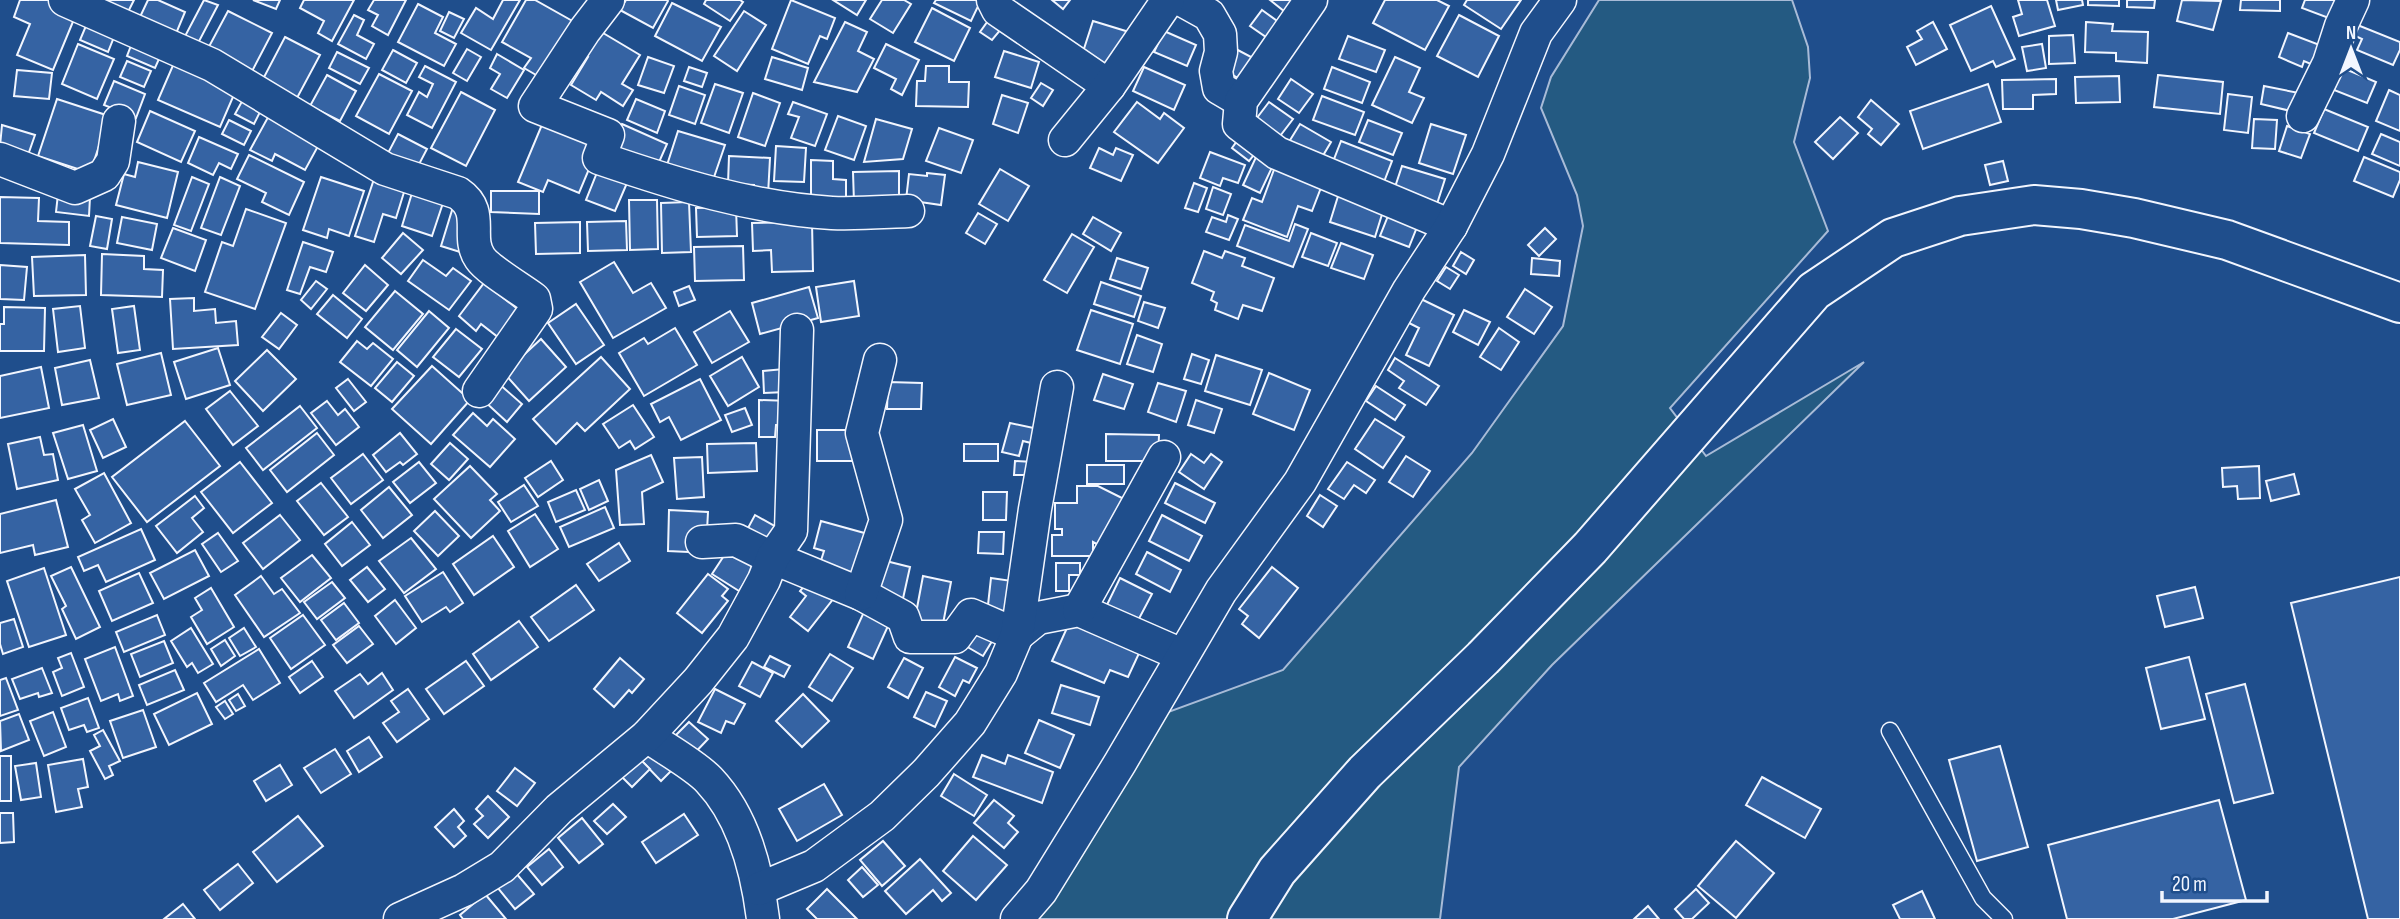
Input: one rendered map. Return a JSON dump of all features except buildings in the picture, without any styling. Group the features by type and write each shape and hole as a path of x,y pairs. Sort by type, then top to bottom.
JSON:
{"main road":[{"path":"1247,919 1277,871 1365,772 1483,658 1590,548 1814,291 1894,238 1972,214 2034,205 2081,209 2134,218 2227,240 2400,303"}],"street":[{"path":"65,0 212,65 385,169 458,192 466,198 474,211 475,244 480,258 534,299 536,309 479,391"},
{"path":"608,0 584,30 535,106 608,135 599,158 736,200 834,213 908,211"},
{"path":"993,0 998,10 1109,86"},
{"path":"1065,140 1109,86 1168,0"},
{"path":"1182,0 1209,15 1220,34 1221,51 1216,71 1219,88 1241,101"},
{"path":"1311,0 1241,101 1239,124 1277,153 1451,226"},
{"path":"1017,919 1041,891 1120,763 1220,591 1300,482 1409,290 1451,226 1488,154 1536,33 1560,0"},
{"path":"2303,116 2329,63 2353,0"},
{"path":"0,159 75,188 104,175 113,161 119,121"},
{"path":"400,919 464,890 502,867 559,809 647,736 698,681 733,637 764,580 773,557 791,531 797,330"},
{"path":"861,594 886,520 862,433 880,360"},
{"path":"647,736 708,779 733,815 746,841 761,904 882,816 926,773 970,723 1001,673 1017,635 1035,509 1057,387"},
{"path":"1079,610 1164,457"},
{"path":"702,542 736,540 861,594 903,617 910,637 955,637 971,615 1017,635"},
{"path":"1017,635 1038,618 1079,610 1182,655"}],"lane":[{"path":"1890,731 1983,898 2004,919"}],"shaded area":[{"path":"1599,0 1792,0 1808,47 1810,78 1794,142 1828,231 1670,408 1706,456 1864,362 1552,665 1459,767 1440,919 1038,919 1160,715 1283,670 1472,453 1563,326 1583,226 1577,195 1541,108 1551,77"}]}
